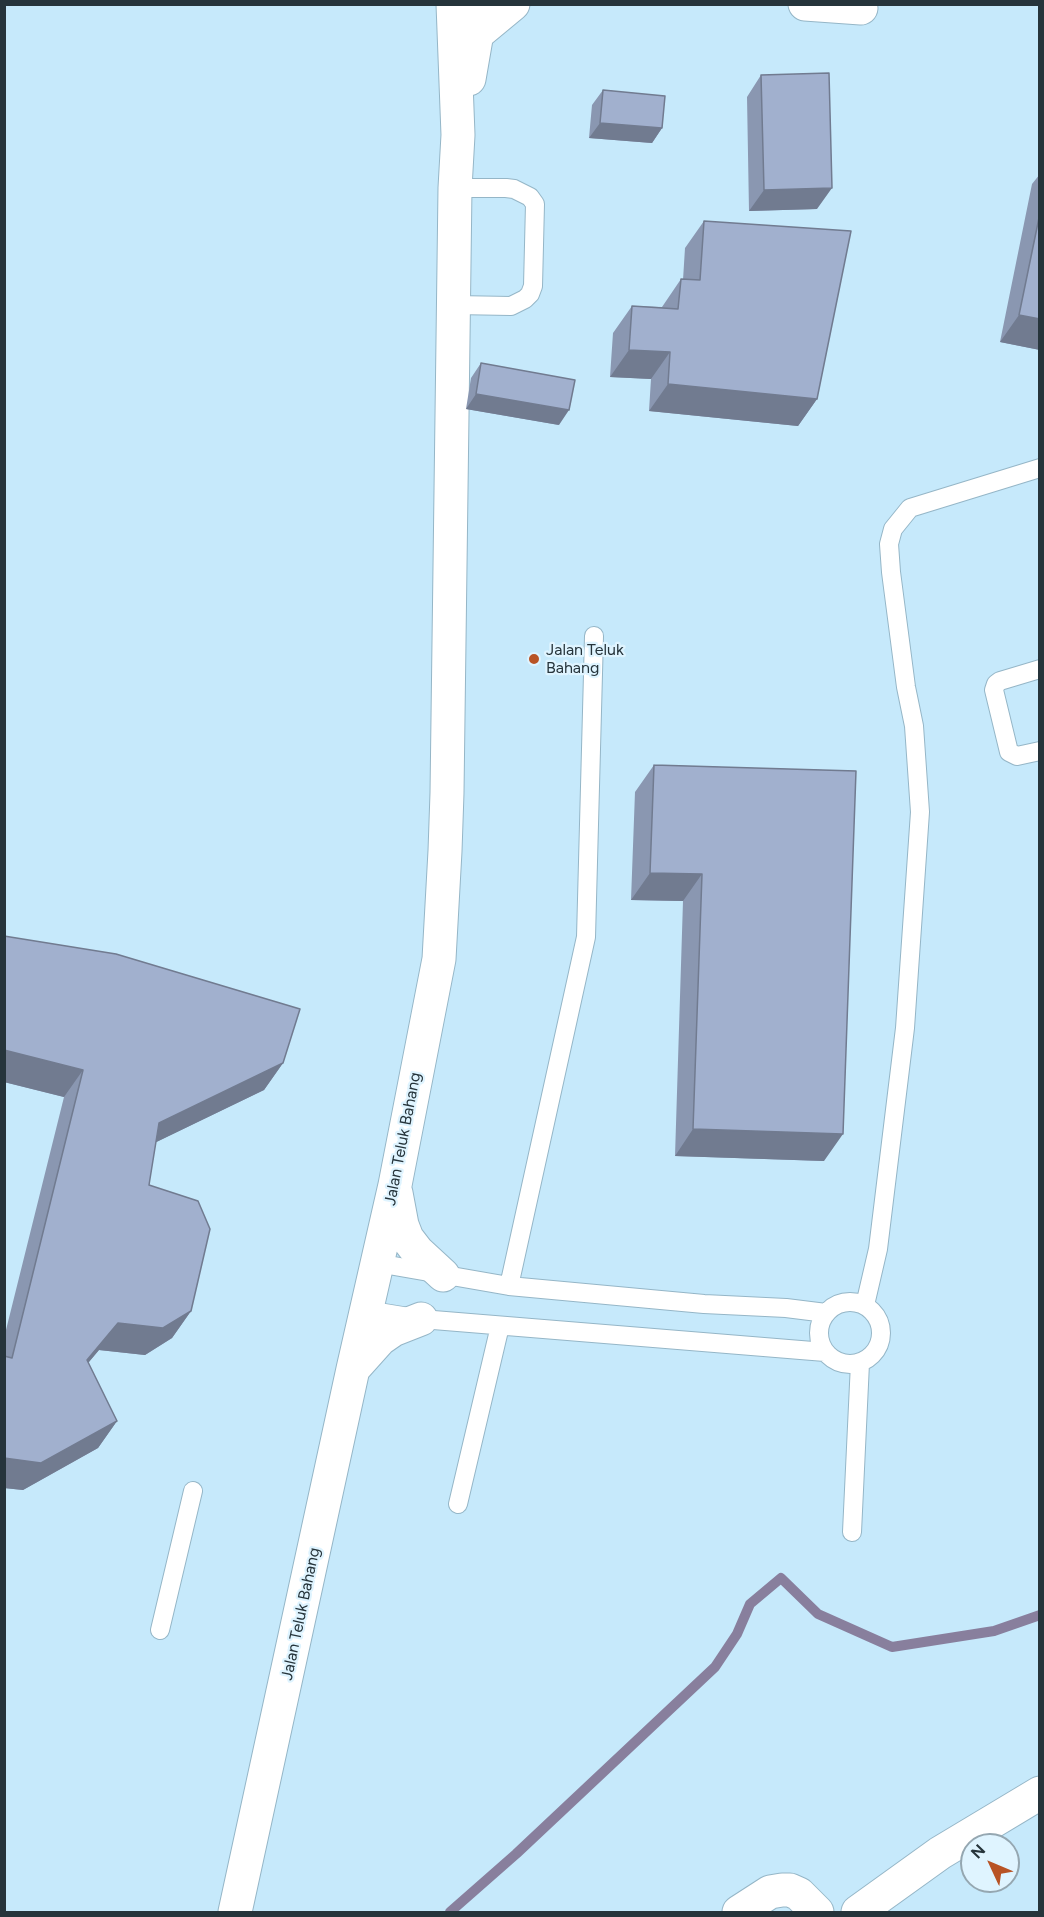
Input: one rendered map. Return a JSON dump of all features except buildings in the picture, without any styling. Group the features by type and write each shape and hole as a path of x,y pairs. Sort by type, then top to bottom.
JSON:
{"main road":[{"name":"Jalan Teluk Bahang","path":"235,1911 352,1370 395,1185 439,959 446,851 449,538 455,304 455,188 458,135 453,4"},
{"path":"480,19 513,4"},
{"path":"805,4 861,8"},
{"name":"Jalan Teluk Bahang","path":"458,135 480,19"},
{"path":"395,1185 402,1225 407,1238 417,1251 444,1275"},
{"path":"352,1370 380,1339 393,1330 421,1319"},
{"path":"858,1912 940,1853 1040,1793"},
{"path":"739,1912 770,1892 782,1890 790,1890 799,1894 817,1912"}],"lane":[{"path":"455,188 514,189 530,197 535,204 533,286 530,294 511,306 455,304"},
{"path":"865,1305 878,1249 905,1028 920,812 914,726 906,687 888,544 892,529 910,508 1040,468"},
{"path":"509,1286 586,937 594,636"},
{"path":"1040,669 1000,681 994,690 1009,752 1017,756 1040,751"},
{"path":"377,1263 509,1286 826,1313"},
{"path":"855,1301 865,1305 873,1311 882,1330 877,1350 860,1363 850,1365 832,1359 820,1343 820,1322 826,1313 834,1306 844,1302 855,1301"},
{"path":"366,1310 421,1319 825,1352"},
{"path":"459,1504 500,1326"},
{"path":"852,1532 860,1363"},
{"path":"160,1630 193,1491"}],"waterway":[{"path":"450,1912 516,1854 715,1667 737,1634 750,1604 781,1578 818,1614 892,1647 994,1631 1040,1615"}],"place":[{"name":"Jalan Teluk Bahang","path":"534,659"}]}
